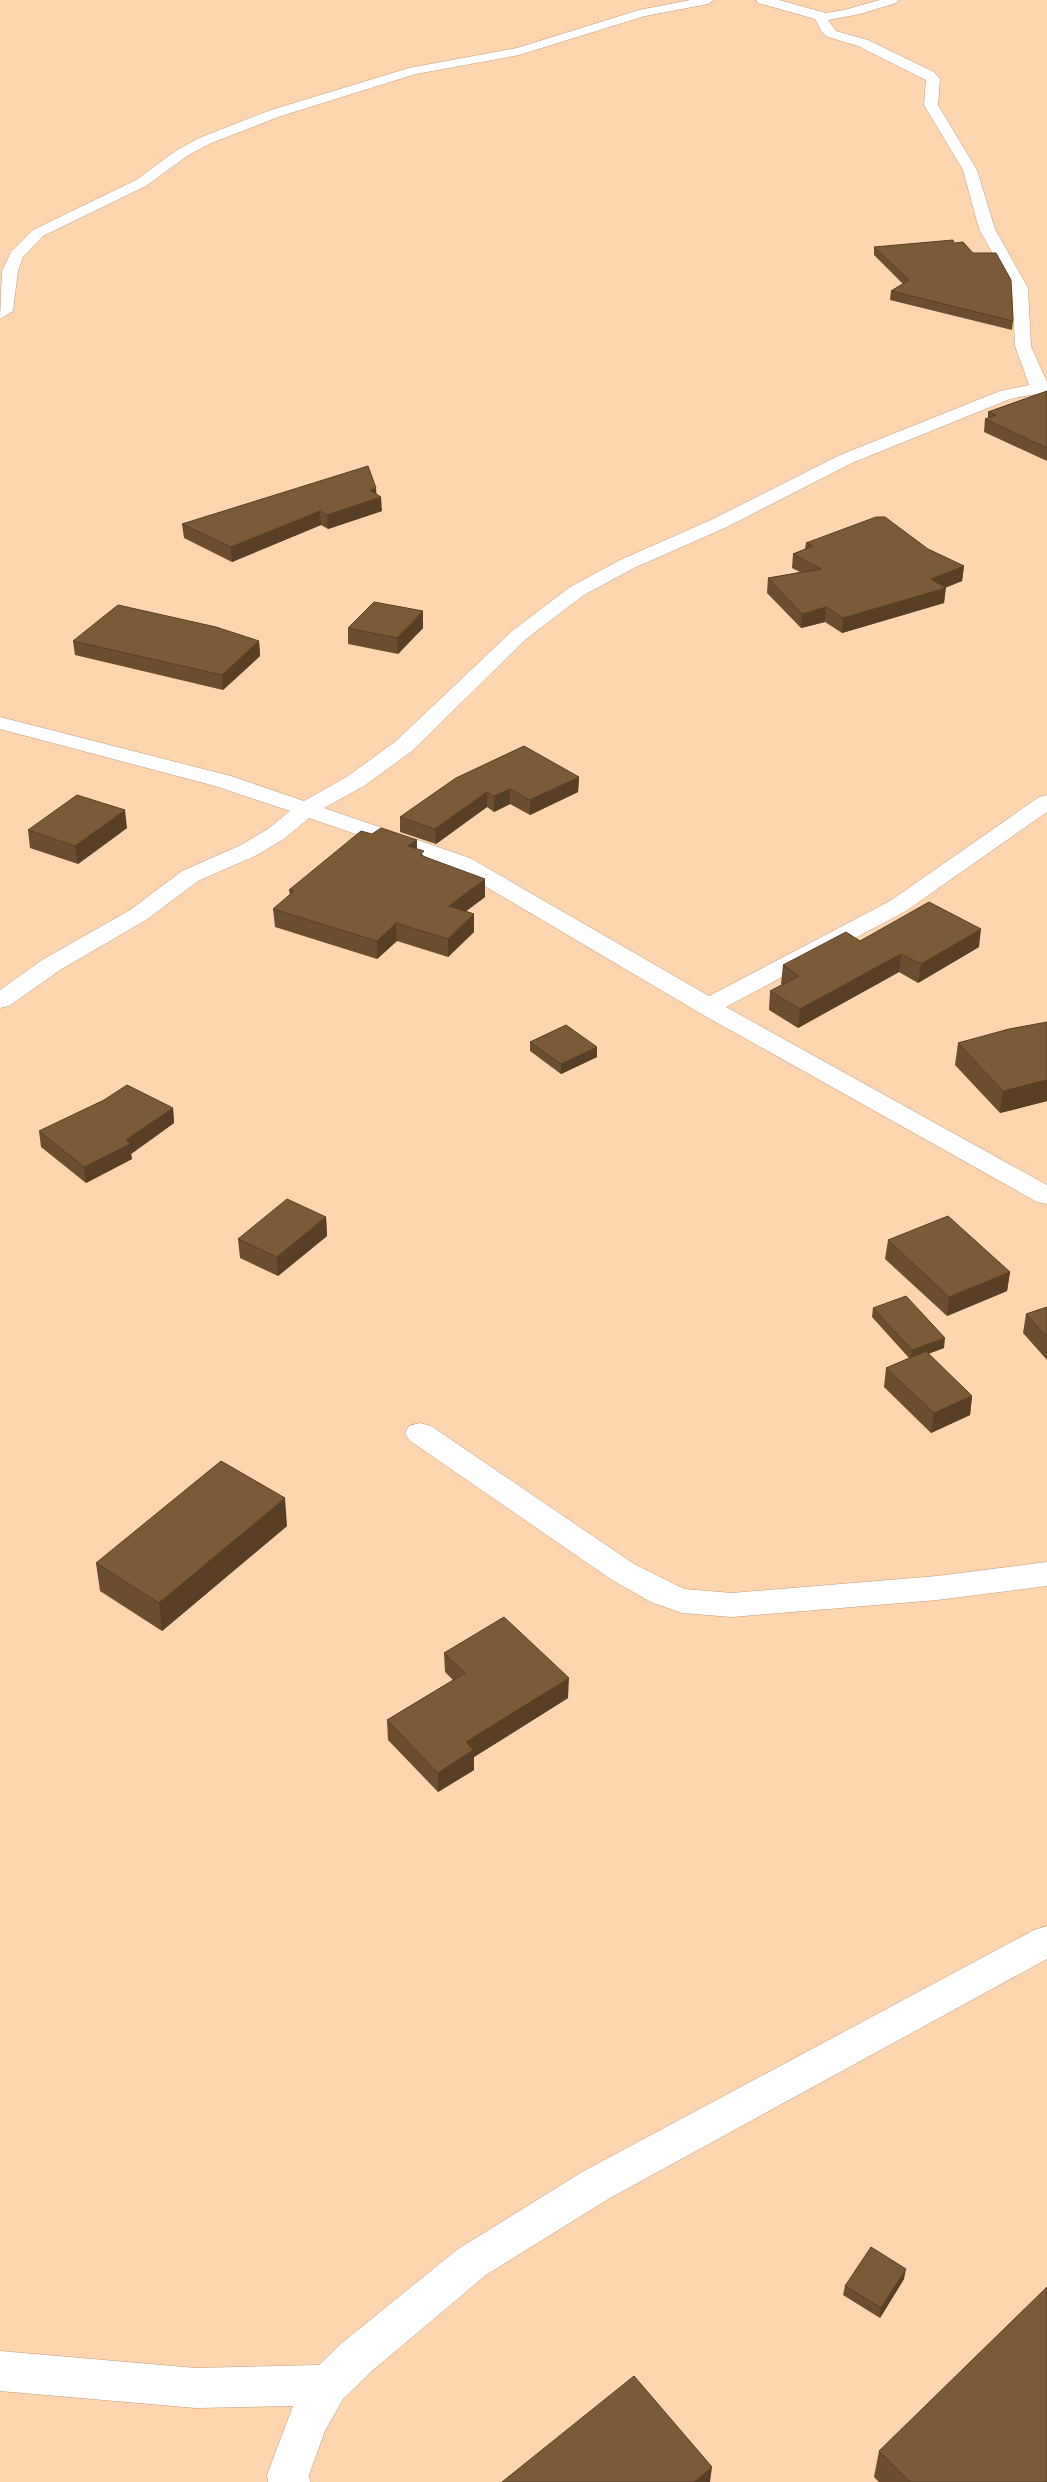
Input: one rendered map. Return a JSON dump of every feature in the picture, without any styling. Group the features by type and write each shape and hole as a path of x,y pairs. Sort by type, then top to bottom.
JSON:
{"street":[{"path":"0,314 5,311 10,271 16,255 38,233 141,183 182,153 204,141 276,113 405,74 519,51 643,12 708,0"},
{"path":"762,0 801,9 820,17 856,11 892,0"},
{"path":"0,1001 51,965 138,915 190,876 249,850 276,834 306,809 356,781 404,746 519,636 577,591 626,564 720,523 846,459 985,403 1043,388 1023,346 1020,288 987,229 970,170 931,105 933,79 929,75 863,43 832,34 826,29 820,17"},
{"path":"0,723 223,781 462,863 707,1007 1047,1196"},
{"path":"707,1007 898,906 1047,802"},
{"path":"420,1433 528,1505 623,1572 662,1594 682,1601 732,1605 937,1588 1047,1574"},
{"path":"289,2482 288,2475 308,2421 328,2385 358,2356 472,2262 596,2184 1047,1941"},
{"path":"0,2371 196,2388 328,2385"}],"building":[{"path":"953,240 954,243 963,242 973,253 996,253 1011,280 1013,321 891,291 909,280 874,247"},
{"path":"1047,391 1047,448 985,419 996,415 988,412"},
{"path":"368,466 376,488 370,490 381,497 327,515 320,511 231,547 182,524"},
{"path":"876,517 885,517 928,549 964,566 931,579 946,588 843,618 826,607 802,614 768,578 821,569 793,554 813,546 806,543"},
{"path":"374,602 423,611 397,638 348,628"},
{"path":"118,605 216,627 259,641 222,675 73,641"},
{"path":"524,746 579,777 530,800 510,789 494,796 487,792 435,829 400,817 456,778"},
{"path":"77,795 125,810 75,846 28,830"},
{"path":"381,828 417,840 408,846 424,851 420,855 485,879 449,906 474,914 448,939 396,923 377,941 273,909 294,891 289,890 361,831 372,834"},
{"path":"929,902 981,929 921,964 901,954 800,1009 770,991 799,976 783,965 846,932 860,941"},
{"path":"1047,1022 1047,1080 1003,1091 958,1043 1009,1029"},
{"path":"566,1025 597,1047 561,1064 530,1042"},
{"path":"127,1085 173,1108 126,1140 130,1144 84,1167 39,1131 104,1100"},
{"path":"287,1199 326,1217 277,1257 238,1239"},
{"path":"948,1216 1010,1272 949,1297 888,1240"},
{"path":"906,1296 945,1338 912,1350 873,1308"},
{"path":"1047,1307 1047,1337 1026,1314"},
{"path":"926,1351 972,1396 934,1413 886,1368"},
{"path":"221,1461 285,1498 159,1603 96,1563"},
{"path":"504,1617 569,1678 466,1742 473,1750 438,1773 387,1720 465,1673 444,1653"},
{"path":"871,2247 906,2269 881,2308 845,2286"},
{"path":"1047,2287 1047,2482 910,2482 879,2451"},
{"path":"634,2376 712,2467 694,2482 502,2482"}]}
